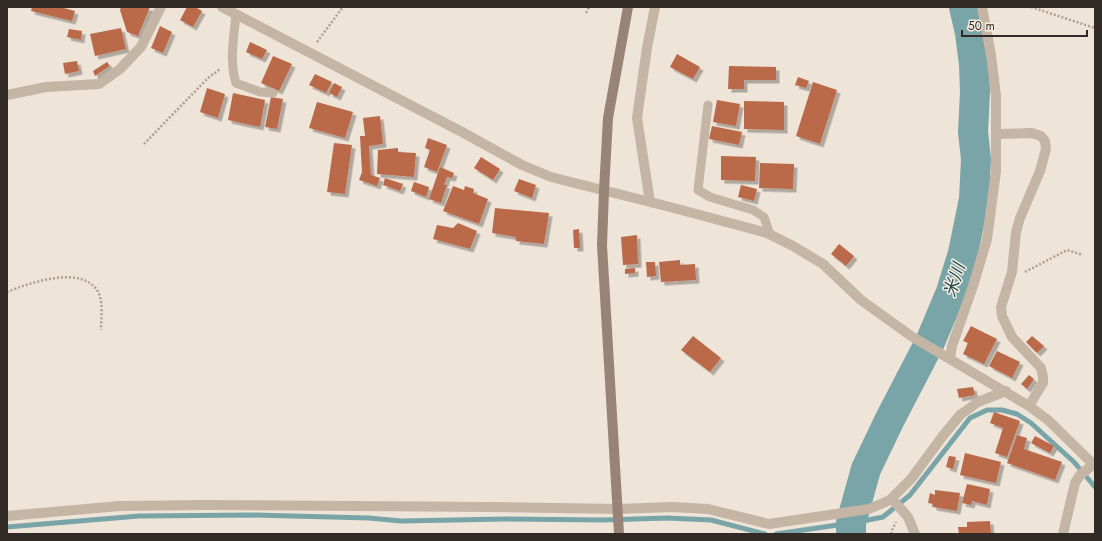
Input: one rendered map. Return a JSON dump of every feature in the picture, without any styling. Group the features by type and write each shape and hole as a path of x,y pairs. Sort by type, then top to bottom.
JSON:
{"street":[{"path":"7,95 46,87 99,84 120,69 141,47 161,7"},
{"path":"222,7 462,132 522,165 551,177 770,234 823,264 861,300 911,336 1006,391 1048,420 1089,469 1075,483 1063,534"},
{"path":"619,534 602,246 608,118 628,7"},
{"path":"650,202 637,118 646,48 655,7"},
{"path":"949,358 987,240 996,171 996,96 991,55 982,7"},
{"path":"996,134 1032,133 1041,136 1045,141 1046,149 1040,171 1020,218 1016,232 1014,258 1001,307 1002,316 1012,337 1041,368 1043,383 1029,406"},
{"path":"7,516 120,506 204,505 618,509 672,507 708,509 769,524 869,509 896,503 911,479 960,415 978,402 1006,391"},
{"path":"896,503 908,517 915,534"}],"lane":[{"path":"236,14 233,58 236,83 260,92 273,93"},
{"path":"708,105 698,190 710,197 753,210 764,217 770,234"}],"path":[{"path":"309,52 343,7"},
{"path":"586,12 589,7"},
{"path":"1031,7 1094,28"},
{"path":"144,144 208,78 233,58"},
{"path":"1010,276 1020,274 1067,250 1083,255"},
{"path":"7,292 35,281 59,278 75,278 90,283 97,290 102,303 101,330"}],"building":[{"path":"32,7 60,7 75,11 72,21 31,11"},
{"path":"121,7 150,7 138,36 127,32 120,10"},
{"path":"187,7 195,7 202,11 193,27 180,20"},
{"path":"160,26 172,32 163,53 151,48"},
{"path":"121,28 126,49 95,56 90,34"},
{"path":"69,29 82,31 81,40 67,37"},
{"path":"250,42 267,50 262,59 246,52"},
{"path":"677,54 700,67 693,79 670,67"},
{"path":"273,56 292,64 279,91 261,83"},
{"path":"77,61 79,71 65,74 63,63"},
{"path":"107,62 110,66 95,76 93,71"},
{"path":"729,66 776,67 776,80 744,80 744,89 728,89"},
{"path":"315,74 332,82 326,93 309,85"},
{"path":"798,77 809,81 806,88 795,85"},
{"path":"813,82 837,90 820,144 796,136"},
{"path":"334,83 342,87 337,97 329,93"},
{"path":"207,88 225,94 218,118 200,112"},
{"path":"233,93 265,100 260,127 228,120"},
{"path":"271,97 283,99 277,129 265,127"},
{"path":"717,100 740,104 736,126 713,122"},
{"path":"744,101 784,102 784,130 744,129"},
{"path":"317,102 353,112 345,138 309,128"},
{"path":"380,116 383,144 369,146 371,175 380,178 377,186 359,180 362,172 360,136 365,136 363,118"},
{"path":"712,126 742,132 739,145 709,139"},
{"path":"428,138 447,145 437,172 424,167 430,150 425,148"},
{"path":"334,143 352,145 345,194 327,192"},
{"path":"398,148 398,152 416,153 414,177 377,174 378,150"},
{"path":"721,156 756,157 755,181 721,180"},
{"path":"481,157 500,169 493,180 474,168"},
{"path":"760,163 794,164 793,189 759,188"},
{"path":"440,167 454,173 452,178 447,177 444,185 447,185 441,203 429,199"},
{"path":"385,178 403,184 400,191 383,185"},
{"path":"519,179 536,185 532,198 514,191"},
{"path":"414,182 429,187 426,197 411,191"},
{"path":"741,185 757,189 754,201 738,197"},
{"path":"453,186 464,190 465,186 474,189 473,193 488,199 479,224 443,211"},
{"path":"495,208 549,213 544,244 516,241 516,237 492,233"},
{"path":"458,223 477,231 470,249 433,239 437,225 453,228"},
{"path":"579,229 580,248 574,248 573,230"},
{"path":"637,235 638,264 623,265 621,237"},
{"path":"839,244 854,256 846,266 831,254"},
{"path":"680,260 680,265 695,264 696,280 661,282 659,262"},
{"path":"646,262 655,262 656,276 647,277"},
{"path":"635,268 635,273 625,274 625,269"},
{"path":"971,326 997,339 984,364 963,354 968,343 963,341"},
{"path":"693,336 721,358 710,372 681,350"},
{"path":"1032,336 1044,346 1037,353 1026,342"},
{"path":"997,351 1020,362 1012,378 989,366"},
{"path":"1029,375 1034,379 1027,389 1021,384"},
{"path":"973,387 975,395 959,398 957,389"},
{"path":"994,412 1020,421 1007,457 995,453 1003,428 990,423"},
{"path":"1017,435 1027,438 1024,449 1062,462 1055,480 1007,463"},
{"path":"1035,436 1054,446 1050,453 1031,443"},
{"path":"965,453 1001,462 996,483 960,475"},
{"path":"949,456 956,457 953,469 946,467"},
{"path":"967,484 990,489 987,505 972,501 971,505 962,503"},
{"path":"935,490 960,493 957,511 933,507 933,504 928,503 930,493 935,495"},
{"path":"990,521 991,534 959,534 958,527 967,527 967,522"}],"waterway":[{"name":"米川","path":"851,534 851,523 866,469 930,342 951,292 963,253 974,199 976,159 973,132 975,92 974,64 970,33 964,7"},
{"path":"776,534 883,517 910,495 970,418 987,410 1002,410 1017,414 1031,423 1074,462 1095,487"},
{"path":"7,527 139,516 251,515 369,518 401,521 505,519 603,520 667,518 711,520 765,534"}]}
